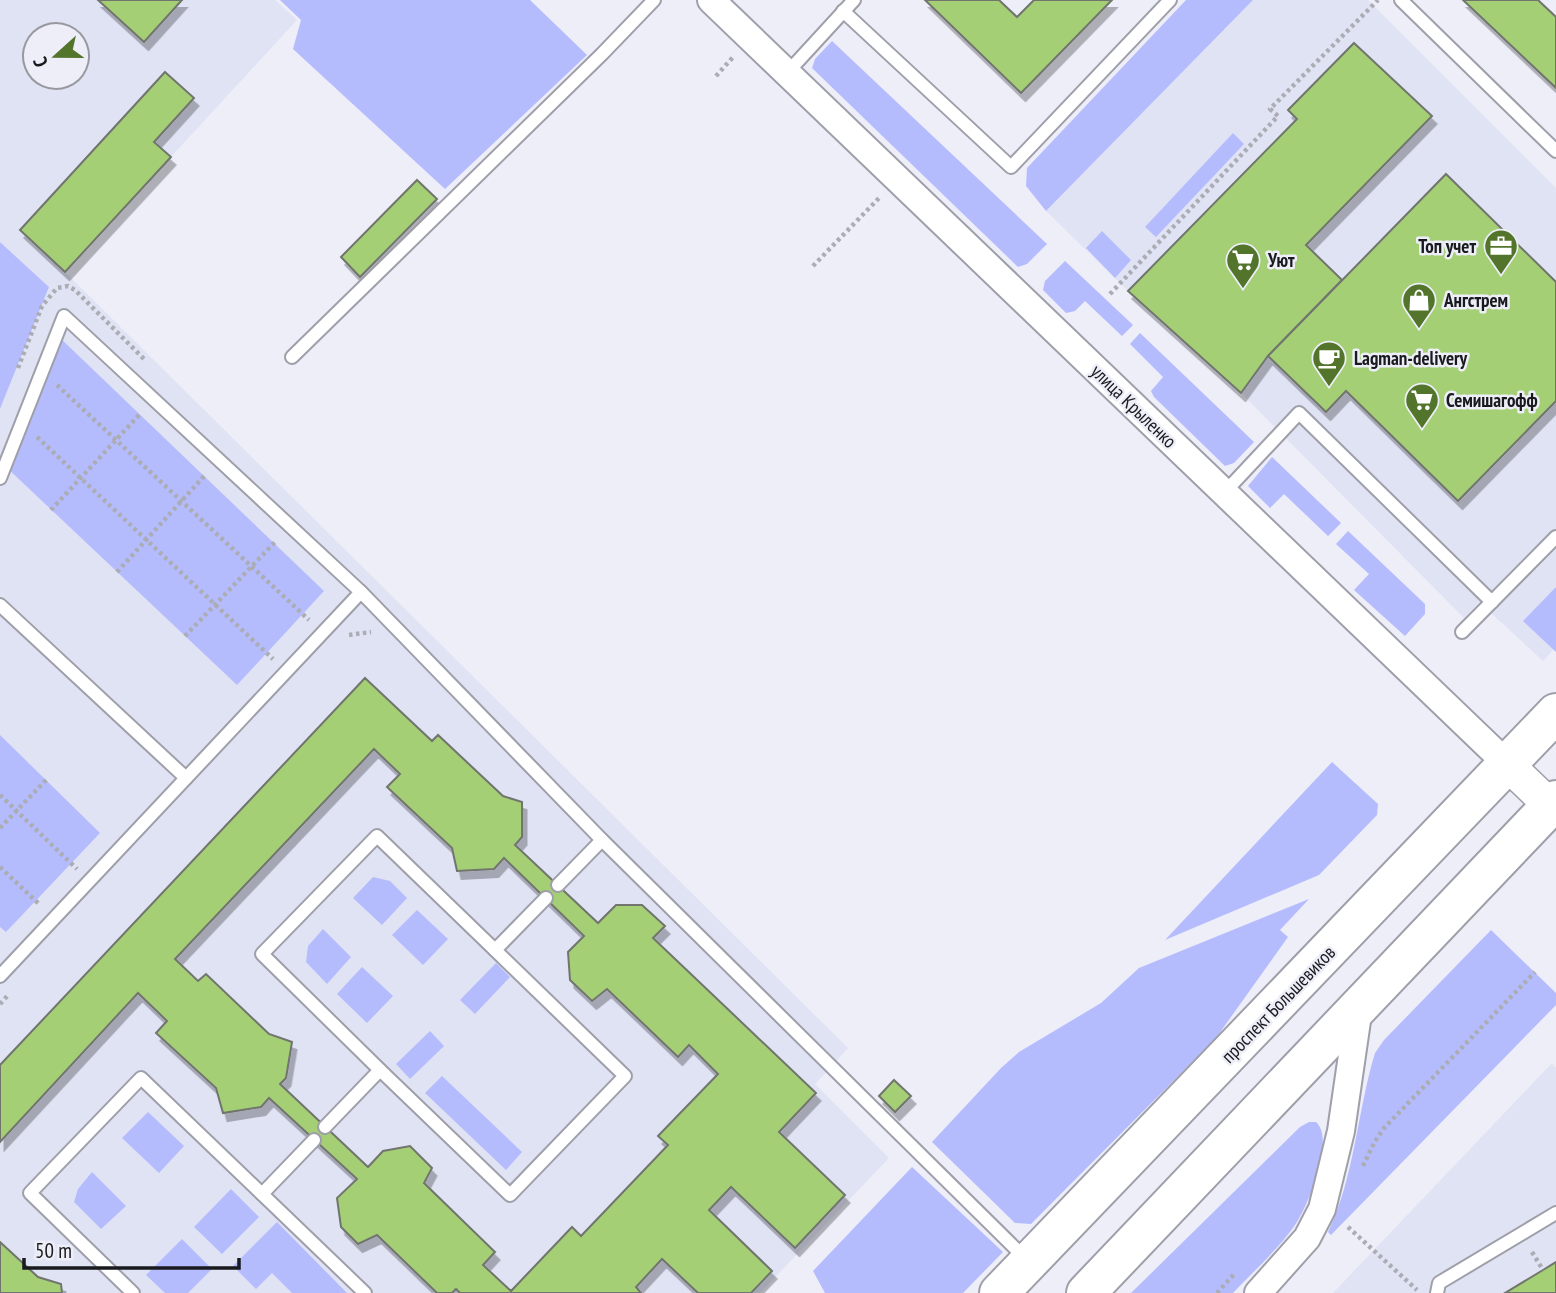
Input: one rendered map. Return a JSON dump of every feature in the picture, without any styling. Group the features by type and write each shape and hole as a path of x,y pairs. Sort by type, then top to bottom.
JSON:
{"main road":[{"name":"проспект Большевиков","path":"999,1293 1556,713"},
{"path":"1086,1293 1554,806"}],"street":[{"name":"улица Крыленко","path":"711,0 1507,764 1554,806"},
{"path":"1258,1293 1307,1238 1322,1209 1341,1132 1359,1007"}],"lane":[{"path":"292,357 654,0"},
{"path":"787,73 854,0"},
{"path":"843,11 1012,167 1170,0"},
{"path":"1401,0 1556,151"},
{"path":"0,478 64,316 360,593 602,839 1029,1262"},
{"path":"1224,492 1299,413 1492,602"},
{"path":"1462,632 1556,537"},
{"path":"0,976 360,593"},
{"path":"0,605 186,778"},
{"path":"377,836 495,950 625,1076 510,1195 262,954 377,836"},
{"path":"558,885 602,839"},
{"path":"495,950 546,898"},
{"path":"325,1127 380,1070"},
{"path":"133,1293 30,1194 141,1078 365,1293"},
{"path":"262,1194 314,1139"},
{"path":"1437,1293 1439,1283 1556,1213"}],"path":[{"path":"1110,294 1278,116 1270,109 1378,0"},
{"path":"813,266 897,178"},
{"path":"24,354 323,633"},
{"path":"51,510 153,399"},
{"path":"22,423 286,671"},
{"path":"117,572 219,460"},
{"path":"186,636 290,526"},
{"path":"0,828 47,779"},
{"path":"0,795 90,881"},
{"path":"0,867 54,918"},
{"path":"1361,1171 1384,1128 1535,972"},
{"path":"1348,1227 1420,1293"},
{"path":"1532,1252 1544,1270"},
{"path":"1217,1293 1244,1265"}],"shaded area":[{"path":"0,0 275,0 297,20 65,272 848,1048 815,1084 889,1158 760,1293 0,1293 0,409 49,287 0,242"},
{"path":"280,0 530,0 587,55 445,189 293,49 301,20"},
{"path":"1186,0 1253,0 1046,211 1026,186 1027,168"},
{"path":"1253,0 1368,0 1556,188 1556,647 1543,661 1479,602 1464,618 1241,393 1128,291 1046,211"},
{"path":"832,41 1047,244 1027,264 1018,267 812,68 815,59"},
{"path":"1233,133 1244,144 1156,237 1145,227"},
{"path":"1102,231 1131,260 1115,278 1086,248"},
{"path":"0,242 49,287 0,409"},
{"path":"1065,261 1133,325 1122,336 1085,301 1075,311 1066,313 1043,290 1045,281"},
{"path":"1140,333 1254,442 1234,463 1225,466 1154,397 1151,391 1163,377 1130,344"},
{"path":"57,335 324,591 237,685 5,466"},
{"path":"1272,457 1341,523 1328,536 1284,494 1270,508 1248,486"},
{"path":"1348,531 1425,604 1425,614 1405,636 1354,590 1369,574 1336,544"},
{"path":"1556,587 1556,652 1523,621"},
{"path":"0,735 100,833 6,932 0,927"},
{"path":"1332,762 1378,804 1377,815 1319,875 1165,940"},
{"path":"373,877 390,881 407,898 382,925 353,898"},
{"path":"1309,899 1280,930 1288,937 1216,1038 1031,1224 1015,1223 932,1142 1019,1052 1101,1003 1139,968"},
{"path":"417,910 448,939 423,965 392,935"},
{"path":"323,929 351,957 327,984 306,962 308,946"},
{"path":"1491,930 1556,993 1556,1005 1331,1235 1328,1232 1344,1189 1375,1053 1384,1040"},
{"path":"496,963 510,977 475,1014 460,1000"},
{"path":"362,967 393,996 367,1023 337,994"},
{"path":"430,1031 444,1046 410,1079 396,1064"},
{"path":"1552,1063 1556,1068 1556,1293 1333,1293"},
{"path":"442,1076 522,1152 506,1170 425,1093"},
{"path":"148,1112 184,1146 159,1173 122,1138"},
{"path":"1316,1122 1323,1143 1312,1191 1293,1228 1233,1293 1131,1293 1300,1127"},
{"path":"912,1167 1003,1252 963,1293 825,1293 813,1271"},
{"path":"92,1172 126,1206 101,1229 74,1202 78,1189"},
{"path":"231,1189 259,1217 222,1254 194,1227"},
{"path":"277,1222 347,1293 292,1293 272,1273 256,1289 233,1266"},
{"path":"182,1239 212,1269 188,1293 165,1293 146,1275"}],"building":[{"path":"98,0 182,0 144,42"},
{"path":"925,0 999,0 1017,17 1034,0 1112,0 1021,93"},
{"path":"1463,0 1538,0 1556,17 1556,88"},
{"path":"1354,43 1432,116 1306,245 1342,280 1268,356 1241,393 1128,291 1297,119 1288,110"},
{"path":"165,72 194,98 154,142 171,157 65,272 20,230"},
{"path":"1446,174 1556,282 1556,401 1458,501 1346,391 1326,412 1268,356"},
{"path":"417,180 437,199 360,277 341,257"},
{"path":"365,678 432,741 438,735 503,796 522,802 522,837 515,845 598,923 616,905 642,905 665,926 653,938 816,1093 779,1132 845,1195 795,1248 731,1187 709,1210 772,1271 751,1293 698,1293 662,1259 636,1287 641,1293 460,1293 456,1289 452,1293 437,1293 377,1235 358,1244 341,1227 337,1198 357,1179 269,1098 261,1107 223,1113 216,1088 156,1033 167,1021 138,993 0,1142 0,1065","holes":["374,749 400,774 387,787 452,848 457,871 494,869 504,858 584,936 568,952 570,980 592,1001 607,989 678,1057 689,1045 718,1074 658,1136 668,1145 581,1236 572,1227 511,1291 483,1265 495,1252 424,1183 432,1168 410,1146 383,1151 368,1167 280,1084 286,1078 292,1042 269,1034 206,974 198,981 175,959"]},
{"path":"894,1080 911,1096 895,1112 879,1096"},
{"path":"0,1242 38,1277 61,1284 62,1293 0,1293"},
{"path":"1556,1262 1556,1293 1505,1293 1543,1270"}],"place":[{"name":"Топ учет","path":"1501,276"},
{"name":"Уют","path":"1243,290"},
{"name":"Ангстрем","path":"1419,330"},
{"name":"Lagman-delivery","path":"1329,388"},
{"name":"Семишагофф","path":"1422,430"}]}
